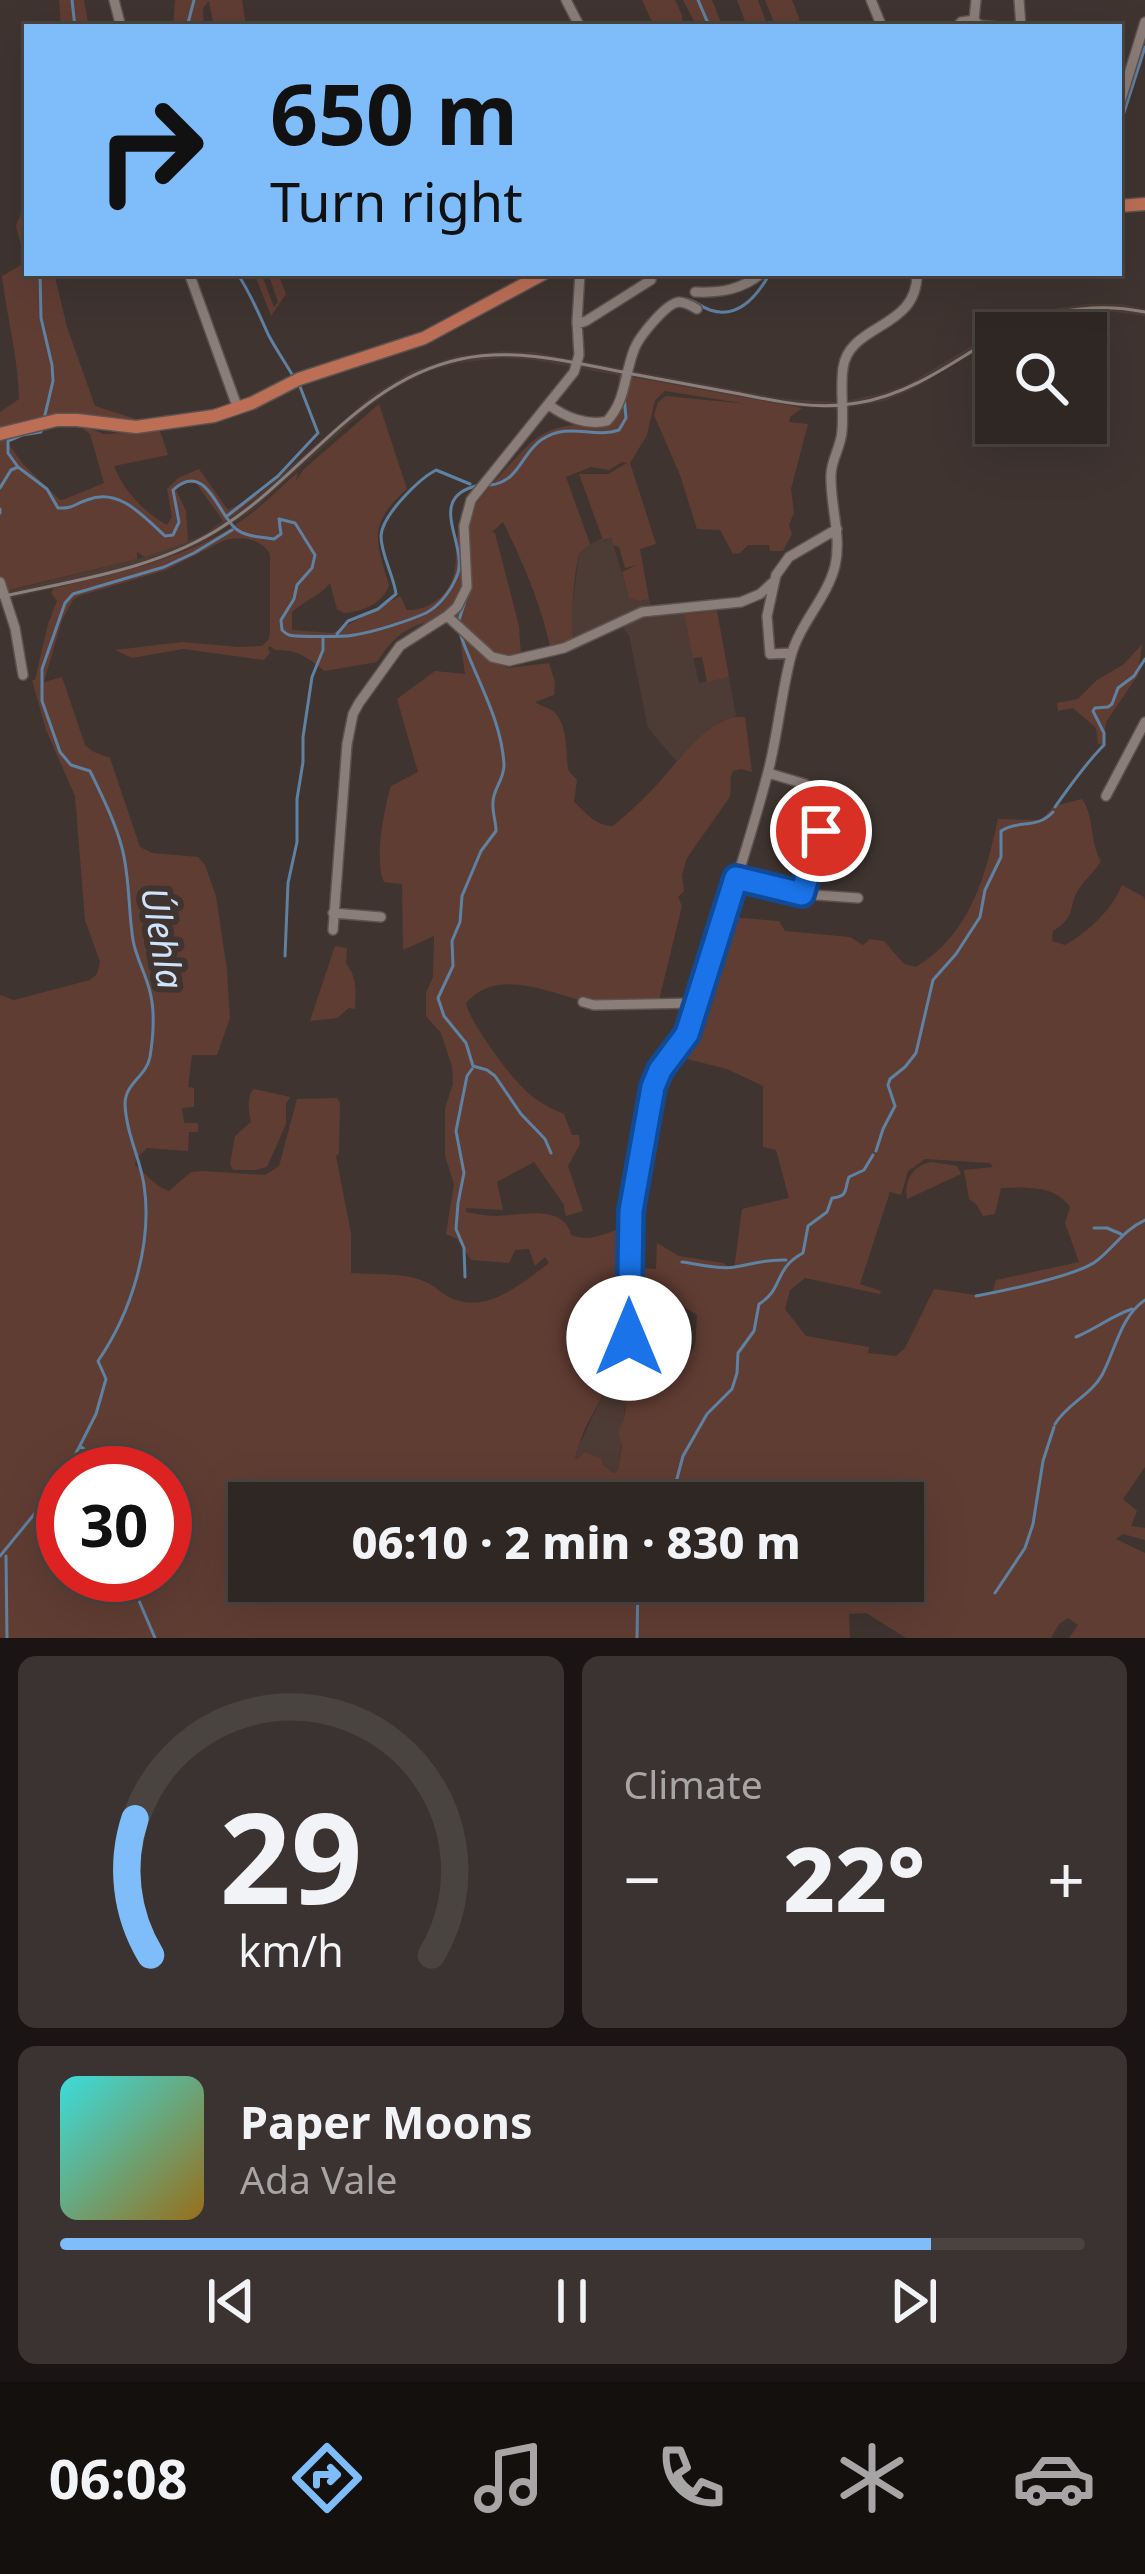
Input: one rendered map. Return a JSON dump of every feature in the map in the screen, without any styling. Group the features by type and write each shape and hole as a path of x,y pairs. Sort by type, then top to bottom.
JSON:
{"main road":[{"path":"0,434 57,420 160,425 238,409 299,379 416,341 539,276"}],"street":[{"path":"974,20 976,0"},
{"path":"959,24 974,20"},
{"path":"974,20 978,24"},
{"path":"1122,96 1145,22"},
{"path":"190,276 238,409"},
{"path":"333,930 353,714 400,646 457,607 467,587 464,526 468,508 577,366 580,276"},
{"path":"694,292 728,291 758,276"},
{"path":"598,1388 619,1380 628,1351 631,1211 653,1087 687,1034 768,773 792,653 835,567 837,529 830,477 842,432 844,361 860,341 909,305 919,276"},
{"path":"577,323 651,280"},
{"path":"549,406 590,423 607,421 621,401 633,350 641,337 674,304 682,302 697,309"},
{"path":"447,616 485,652 509,661 564,648 642,612 741,602 772,583 789,557 837,529"},
{"path":"0,582 23,675"},
{"path":"772,583 767,616 770,654 792,653"},
{"path":"1106,796 1145,722"},
{"path":"768,773 816,788 830,800 802,894"},
{"path":"736,878 802,894 858,898"},
{"path":"333,913 381,917"},
{"path":"584,1002 697,1003"}],"shaded area":[{"path":"59,0 84,0 88,24 61,24"},
{"path":"175,0 242,0 246,24 213,24 209,1 203,8 204,24 173,24"},
{"path":"642,0 675,0 682,24 653,24"},
{"path":"683,0 712,0 722,24 695,24"},
{"path":"737,0 758,0 767,24 746,24"},
{"path":"765,0 792,0 798,24 775,24"},
{"path":"24,206 24,276 55,276 95,406 139,420 52,416 0,428 0,412 19,399 2,276 21,265 16,226"},
{"path":"255,276 262,276 274,307 278,302 269,276 279,276 286,294 271,316"},
{"path":"1122,304 1145,309 1145,316 1043,312"},
{"path":"975,344 975,352 911,390 885,401 841,409 785,406 533,360 458,363 390,391 253,510 204,542 162,560 0,601 0,593 145,557 201,536 248,504 372,395 412,371 456,356 534,352 786,399 840,402 908,384"},
{"path":"619,375 802,408 789,422 808,424 791,489 792,534 783,551 748,545 733,554 720,530 697,529 654,415 666,396 747,404 665,391 655,400 647,435 630,463 656,544 640,549 649,599 629,598 622,572 637,565 625,568 619,547 611,537 603,540 579,474 608,474 627,463 609,470 591,467 566,477 590,544 579,553 577,564 573,638 554,647 503,522 492,532 519,626 521,655 497,657 449,620 407,630 377,662 325,671 302,655 270,646 264,660 183,649 132,658 115,650 182,642 262,646 270,631 270,554 261,544 244,538 225,540 166,570 73,600 62,620 44,682 62,677 85,745 110,758 140,847 152,853 198,857 205,865 216,896 227,970 230,1018 217,1055 192,1055 188,1087 194,1088 194,1107 182,1108 184,1123 198,1123 198,1132 189,1132 188,1151 147,1148 135,1165 169,1191 191,1172 265,1175 279,1166 297,1099 337,1098 336,1156 351,1233 351,1273 410,1277 453,1299 479,1302 504,1294 549,1263 545,1257 535,1266 529,1249 515,1250 509,1263 471,1260 457,1239 446,1234 454,1184 445,1156 445,1108 453,1084 441,1033 426,1016 434,936 403,950 402,884 384,882 381,873 381,835 391,786 418,772 397,699 435,671 465,674 459,631 507,668 549,663 554,695 535,702 558,716 568,770 577,780 574,802 601,824 613,826 705,733 732,718 745,717 752,772 733,771 729,798 687,858 684,891 678,897 682,906 659,1000 600,1004 510,984 479,992 466,1003 481,1034 515,1080 536,1099 564,1114 572,1135 579,1135 580,1144 568,1166 583,1211 566,1216 563,1203 534,1162 497,1182 503,1210 466,1208 466,1212 551,1215 567,1225 571,1235 583,1238 619,1229 626,1267 656,1269 657,1243 679,1256 734,1269 742,1209 789,1198 776,1150 763,1147 763,1086 727,1069 683,1058 728,917 779,921 785,931 850,937 863,945 870,939 884,941 904,964 916,967 950,938 972,903 998,819 1041,820 1054,806 1082,799 1101,861 1076,893 1052,941 1065,945 1082,934 1106,912 1122,885 1145,901 1145,1467 1123,1499 1137,1511 1131,1526 1145,1528 1145,1540 1123,1534 1116,1539 1145,1553 1145,1638 1069,1638 1078,1625 1068,1618 1051,1638 906,1638 866,1613 849,1614 850,1638 0,1638 0,995 14,1000 90,980 100,962 85,920 75,796 46,730 32,680 57,601 51,593 54,588 156,562 204,543 254,511 298,472 296,481 379,404 407,489 386,512 378,533 389,585 371,605 344,613 337,609 330,583 292,612 292,630 333,633 400,596 407,610 422,608 436,601 451,582 464,520 521,453 546,433 601,424 617,410","holes":["925,1159 990,1163 993,1167 964,1170 969,1199 983,1216 995,1214 1001,1188 1039,1189 1064,1200 1070,1207 1065,1223 1079,1262 996,1280 992,1293 934,1289 905,1348 896,1356 806,1336 785,1309 790,1290 805,1278 880,1294 860,1284 890,1192 901,1195 908,1171","632,1308 660,1314 685,1308 697,1315 694,1348 666,1364 663,1375 625,1375 633,1345","623,1388 625,1399 618,1432 622,1445 614,1473 601,1458 585,1452 574,1459 605,1391"]},
{"path":"78,424 104,434 160,431 168,455 114,466 136,500 167,525 172,517 167,489 199,469 228,510 261,493 224,522 196,483 181,483 176,490 186,511 188,542 5,591 0,578 0,440 4,438 23,464 60,500 65,499 104,483 90,434"},
{"path":"608,537 629,597 649,599 654,614 684,614 699,683 729,677 736,716 720,722 676,761 648,728 629,636 621,624 575,649 571,617 579,553"},
{"path":"717,611 729,677 707,682 702,657 693,658 684,614"},
{"path":"1142,644 1138,675 1106,722 1103,745 1098,744 1096,728 1073,708 1058,711 1057,703 1078,699"},
{"path":"335,946 347,948 355,1009 337,1018 310,1021"},
{"path":"254,1089 290,1097 286,1124 267,1167 233,1170 235,1136 251,1122 249,1100"},
{"path":"931,1162 957,1166 961,1174 907,1199 911,1175"},
{"path":"623,1388 626,1399 618,1472 614,1473 600,1458 585,1452 573,1459 605,1390"}],"waterway":[{"path":"72,0 75,24"},
{"path":"188,24 194,0"},
{"path":"698,0 710,24"},
{"path":"1122,119 1145,47"},
{"path":"40,276 41,318 53,381 44,419"},
{"path":"239,276 293,376"},
{"path":"675,299 730,312 753,297 768,276"},
{"path":"637,336 649,320"},
{"path":"227,516 278,476 318,433 299,384"},
{"path":"490,485 507,479 534,446 551,434 619,430 626,418 624,396"},
{"path":"18,467 8,453 8,441 42,428"},
{"path":"0,488 18,467 47,489 58,508 110,497 139,512 165,536 173,535 179,522 173,490 194,481 210,492 229,522 244,534 274,539 281,534 279,519 295,523 315,555 281,620 282,630 289,635 349,636 426,613 440,603 459,566 451,512 454,500 480,485"},
{"path":"337,634 348,621 378,609 396,594 381,536 402,498 436,470 470,484"},
{"name":"Úlehla","path":"80,1446 106,1379 98,1361 120,1322 142,1254 144,1185 125,1104 150,1057 153,1016 133,940 119,838 90,771 71,765 60,752 42,701 42,669 65,603 73,594 164,567 232,530"},
{"path":"459,620 465,601"},
{"path":"461,636 493,715 504,765 493,797 496,831 481,851 462,896 460,922 452,941 453,966 438,998 444,1016 466,1043 473,1066 495,1076 551,1153"},
{"path":"285,956 303,737 323,638"},
{"path":"1055,807 1104,745 1104,733 1093,711 1112,704 1118,688 1145,659"},
{"path":"876,1151 895,1106 890,1079 916,1053 933,980 980,917 985,890 1001,857 1001,831 1040,821 1053,812"},
{"path":"465,1277 464,1248 456,1229 464,1173 456,1131 472,1069"},
{"path":"676,1482 683,1456 707,1414 732,1389 738,1353 754,1331 759,1304 787,1266 803,1253 808,1226 827,1212 832,1198 844,1194 849,1177 864,1170 873,1155"},
{"path":"976,1296 1085,1267 1145,1220"},
{"path":"1094,1228 1121,1234"},
{"path":"682,1262 729,1268 786,1260"},
{"path":"1055,1424 1097,1382 1124,1324 1145,1300"},
{"path":"1076,1337 1132,1309"},
{"path":"995,1593 1025,1548 1054,1427"},
{"name":"Úlehla","path":"0,1556 36,1512"},
{"path":"6,1556 7,1638"},
{"path":"140,1602 155,1638"},
{"path":"637,1638 638,1602"}],"railway":[{"path":"1064,312 1108,308 1145,312"},
{"path":"0,597 145,563 200,540 254,504 393,386 461,359 546,358 769,400 828,406 894,393 975,349"}],"route":[{"path":"629,1338 631,1211 653,1087 687,1034 736,878 802,894 821,831"}]}
